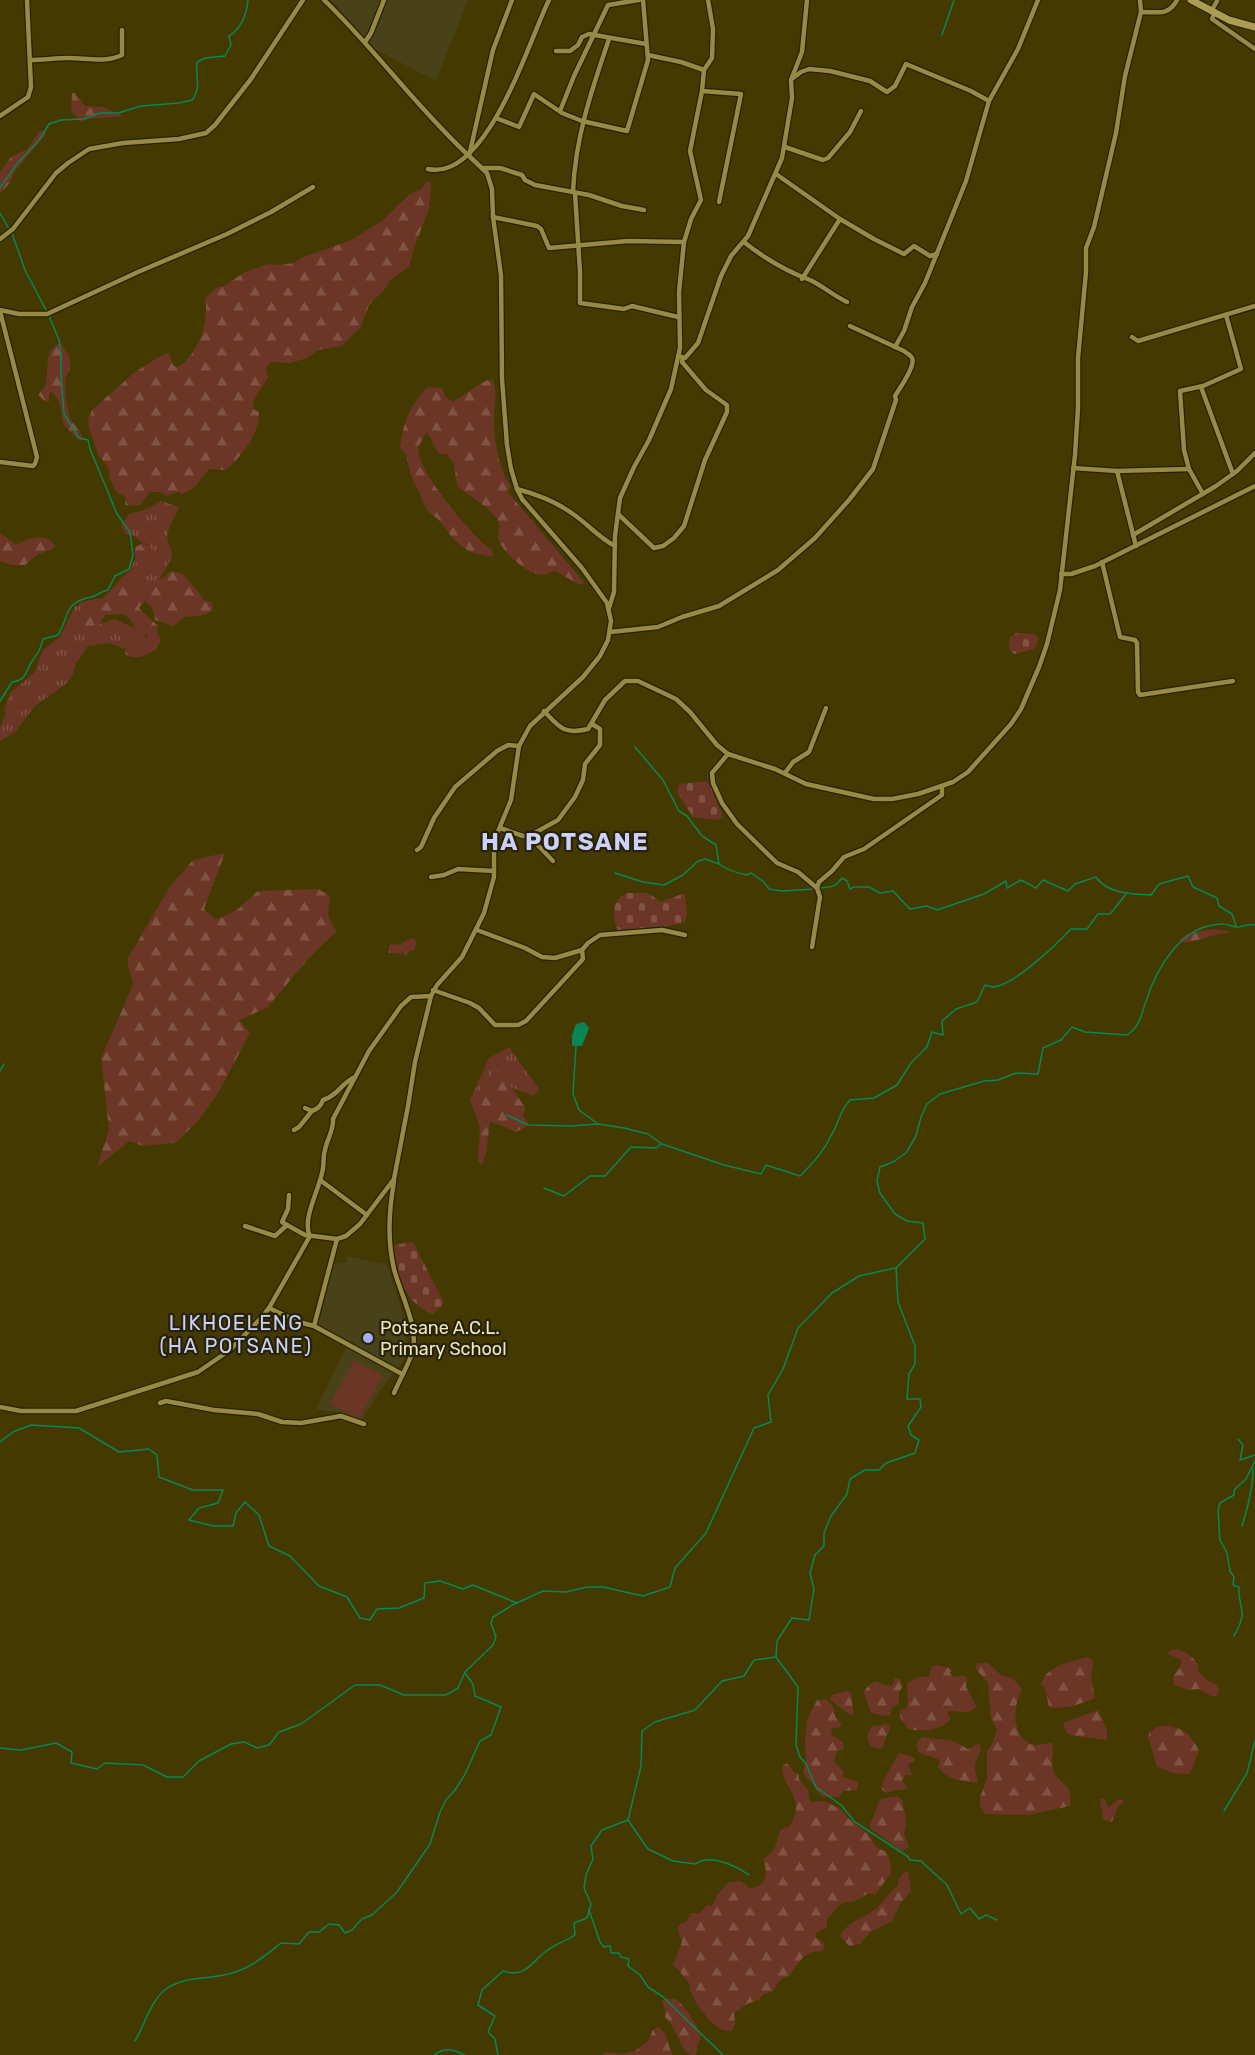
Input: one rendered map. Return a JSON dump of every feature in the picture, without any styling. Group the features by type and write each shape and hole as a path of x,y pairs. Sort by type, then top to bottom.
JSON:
{"main road":[{"path":"1191,0 1229,20 1255,27"}],"street":[{"path":"0,116 28,97 31,87 27,0"},
{"path":"0,239 13,229 56,173 89,149 123,143 179,139 206,133 251,79 303,0"},
{"path":"324,0 365,42 447,136 487,173 492,189 492,217 501,275 502,379 507,445 517,489 522,499 582,568 609,608"},
{"path":"365,42 384,0"},
{"path":"469,156 493,50 512,0"},
{"path":"428,169 441,171 469,156 496,118 518,74 549,0"},
{"path":"496,118 519,127 534,94 560,111 582,121 627,131 648,55 641,0 608,5 560,111"},
{"path":"618,514 654,548 663,546 674,538 684,526 705,460 727,412 727,405 706,390 682,362 678,317 684,242 690,219 700,200 690,151 704,70 712,58 713,29 708,0"},
{"path":"681,357 685,358 698,343 721,276 731,256 744,242 776,174 785,147 792,98 791,80 802,52 807,0"},
{"path":"895,347 937,254 966,181 989,101 1018,49 1038,0"},
{"path":"544,711 560,728 572,732 588,729 605,700 617,688 625,681 638,681 676,699 690,712 717,745 728,754 757,761 806,784 874,799 892,799 942,787 968,772 1011,724 1020,709 1047,644 1060,590 1078,408 1078,358 1086,248 1094,227 1116,133 1125,76 1141,12 1140,0"},
{"path":"1141,12 1165,13 1173,7 1177,0"},
{"path":"1217,1 1212,19 1255,50"},
{"path":"30,60 118,57 122,55 122,30"},
{"path":"556,51 570,51 578,45 582,37 594,35 646,44"},
{"path":"609,39 582,121 575,159 574,193 580,303 624,309 632,306 678,317"},
{"path":"648,55 704,70"},
{"path":"791,80 808,69 820,69 870,81 887,92 895,86 906,64 971,91 989,101"},
{"path":"702,91 741,94 719,202"},
{"path":"785,147 823,160 828,158 850,132 861,111"},
{"path":"482,168 500,168 522,175 525,180 535,185 644,210"},
{"path":"776,174 840,219 904,254 914,246 930,256 937,254"},
{"path":"0,462 33,466 37,457 0,311 47,314 227,234 313,187"},
{"path":"492,217 537,226 541,229 549,248 628,241 684,242"},
{"path":"802,279 840,219"},
{"path":"744,242 776,264 847,302"},
{"path":"1132,337 1138,341 1255,306"},
{"path":"1203,494 1189,469 1184,450 1180,391 1201,387 1241,369 1226,315"},
{"path":"610,632 658,627 719,606 778,570 815,538 873,470 896,400 895,396 912,365 912,358 895,347 850,326"},
{"path":"394,1393 413,1351 414,1338 407,1306 394,1269 388,1216 415,1062 432,993 462,957 484,913 494,871 494,841 511,800 519,746 530,726 583,677 600,656 608,640 609,608 614,592 615,546 620,498 649,440 671,389 681,357"},
{"path":"1201,387 1233,474"},
{"path":"1133,535 1233,474 1255,453"},
{"path":"1073,468 1117,471 1189,469"},
{"path":"1117,471 1136,546"},
{"path":"1061,574 1071,574 1102,562 1255,486"},
{"path":"517,489 532,493 567,510 599,537 615,546"},
{"path":"1102,562 1120,637 1137,642 1138,693 1140,695 1233,681"},
{"path":"785,773 793,762 809,752 826,708"},
{"path":"500,828 529,836 558,820 575,797 583,780 585,764 600,745 600,729 592,724"},
{"path":"417,850 421,847 434,818 455,787 497,751 508,745 519,746"},
{"path":"728,754 712,773 713,783 722,803 737,824 766,854 777,863 798,872 816,888 820,897 812,947"},
{"path":"816,888 844,857 864,849 942,795 942,787"},
{"path":"529,836 553,861"},
{"path":"431,877 458,869 494,871"},
{"path":"477,930 542,957 555,957 582,951 588,943 600,935 662,930 685,935"},
{"path":"310,1236 307,1230 333,1119 374,1044 403,1004 411,997 432,993 470,1003 479,1008 495,1025 518,1025 533,1014 583,958 582,951"},
{"path":"294,1130 312,1111 321,1106 323,1100 335,1095 346,1082 355,1077"},
{"path":"305,1108 312,1111"},
{"path":"289,1195 288,1209 282,1222 305,1236 337,1239 354,1230 394,1179"},
{"path":"320,1180 367,1215"},
{"path":"245,1226 275,1236 287,1225"},
{"path":"0,1407 21,1410 76,1411 198,1372 230,1350 269,1308 310,1236"},
{"path":"314,1326 337,1239"},
{"path":"269,1308 299,1323 314,1326 402,1374"},
{"path":"160,1403 166,1401 214,1410 258,1414 282,1422 301,1423 341,1416 364,1424"}],"shaded area":[{"path":"331,0 468,0 436,81 375,49"},
{"name":"Potsane A.C.L. Primary School","path":"347,1256 386,1264 399,1300 406,1329 407,1356 382,1388 361,1421 342,1413 316,1409 346,1348 314,1329 334,1262 346,1263"}],"green space":[{"path":"72,93 75,93 85,106 104,107 122,116 88,119 82,122 71,112"},
{"path":"40,131 45,131 46,134 0,193 0,172 11,157 27,149"},
{"path":"427,181 431,183 429,209 409,267 390,280 385,289 369,305 361,327 341,346 318,350 307,358 290,363 271,362 266,368 268,377 254,400 253,409 259,412 253,437 244,451 226,470 209,469 194,488 183,494 177,492 166,496 161,492 150,492 139,506 125,505 126,497 117,493 110,479 109,469 98,454 89,428 88,420 92,410 135,372 164,354 169,353 173,365 177,368 184,362 191,355 201,337 206,317 205,298 216,288 224,286 245,272 268,264 293,263 351,240 382,221 410,194 421,189"},
{"path":"61,343 70,361 65,381 69,414 82,435 81,440 77,439 64,425 59,401 52,392 49,393 49,402 38,395 46,384 50,354"},
{"path":"492,379 495,393 496,444 503,472 511,487 507,491 582,580 584,583 580,585 555,571 542,575 532,572 513,559 499,542 497,519 489,509 457,486 454,464 447,454 439,454 427,432 418,447 420,459 426,471 463,522 492,550 493,557 470,552 454,540 438,519 428,512 410,473 406,454 400,448 408,415 416,400 428,387 442,388 446,397 453,402 478,385"},
{"path":"161,501 179,507 167,538 172,553 170,561 158,581 122,578 130,570 135,559 138,564 148,544 134,536 127,535 121,526 129,514 147,509"},
{"path":"0,533 17,545 27,540 43,537 55,546 51,550 38,554 25,565 12,565 0,561"},
{"path":"144,543 152,549 146,564 142,565 136,560 135,547"},
{"path":"171,571 183,574 203,600 211,602 212,611 204,615 185,617 173,626 155,620 152,608 145,601 139,608 158,626 157,632 161,640 151,653 140,657 125,654 126,649 147,639 147,635 136,630 124,614 105,615 100,624 91,630 77,627 75,624 81,611 81,606 78,605 81,602 103,598 122,578 150,581 161,579"},
{"path":"75,606 81,606 77,627 91,629 115,619 144,633 147,639 126,649 109,643 88,646 75,665 73,674 67,683 35,706 15,732 0,741 0,727 6,713 4,710 10,693 34,673 43,650 60,637"},
{"path":"1016,633 1035,634 1039,639 1034,649 1014,654 1009,649 1010,638"},
{"path":"707,781 723,817 718,820 693,817 677,792 679,784"},
{"path":"225,853 204,909 216,920 237,910 258,891 318,889 330,896 328,915 336,932 308,959 267,1008 239,1020 250,1033 218,1093 197,1122 175,1143 143,1146 129,1141 97,1167 109,1129 101,1058 133,985 127,960 169,888 193,860"},
{"path":"627,893 648,893 661,902 685,893 687,914 685,922 666,927 624,932 618,930 614,920 614,909 618,899"},
{"path":"1213,929 1229,931 1192,942 1180,943 1180,939 1187,934"},
{"path":"414,938 415,950 410,951 405,957 402,950 401,956 398,953 388,953 390,944 401,945"},
{"path":"509,1047 539,1089 534,1096 512,1088 494,1069 487,1092 470,1100 489,1058"},
{"path":"494,1068 512,1088 526,1109 523,1115 529,1125 516,1132 490,1121 486,1153 482,1164 478,1162 480,1127 470,1100 487,1092"},
{"path":"413,1242 444,1303 433,1314 415,1303 408,1295 397,1266 393,1245"},
{"path":"354,1360 383,1376 359,1419 330,1404"},
{"path":"1173,1649 1188,1654 1194,1660 1199,1666 1197,1671 1217,1685 1219,1690 1217,1696 1211,1696 1199,1689 1189,1690 1174,1685 1173,1677 1179,1668 1181,1659 1169,1655"},
{"path":"1087,1657 1093,1664 1091,1676 1095,1698 1066,1707 1049,1707 1045,1688 1041,1684 1046,1674 1060,1665"},
{"path":"978,1663 988,1663 1002,1676 1014,1680 1022,1689 1016,1710 1019,1732 1031,1744 1052,1743 1053,1768 1055,1774 1070,1792 1070,1806 1028,1815 985,1814 980,1806 980,1797 987,1779 987,1751 997,1730 991,1717 988,1683 975,1668"},
{"path":"938,1665 952,1669 950,1673 953,1677 965,1675 966,1687 977,1707 969,1712 949,1711 948,1715 951,1719 936,1728 908,1729 900,1717 900,1710 906,1709 908,1701 907,1683 918,1677 929,1677 932,1666"},
{"path":"895,1678 900,1679 903,1686 899,1692 899,1704 893,1707 890,1715 871,1713 864,1693 866,1688 878,1681 881,1684 892,1686"},
{"path":"851,1692 854,1716 830,1700 832,1695"},
{"path":"825,1699 833,1706 836,1718 842,1725 838,1728 831,1728 832,1735 843,1742 844,1749 836,1752 834,1762 843,1771 843,1777 858,1782 857,1790 843,1791 839,1797 823,1797 803,1773 806,1760 807,1721 817,1700"},
{"path":"1098,1710 1107,1729 1107,1740 1069,1735 1066,1732 1063,1723"},
{"path":"885,1724 890,1730 881,1749 876,1748 869,1743 868,1733 873,1725"},
{"path":"1158,1726 1178,1728 1188,1734 1196,1744 1199,1751 1190,1774 1172,1773 1157,1766 1148,1737 1149,1733"},
{"path":"922,1737 953,1741 968,1749 979,1743 981,1750 975,1763 978,1783 956,1779 941,1771 938,1767 940,1760 918,1752 916,1744"},
{"path":"899,1753 913,1757 914,1760 908,1765 912,1775 906,1775 902,1780 907,1788 887,1793 882,1790 883,1781"},
{"path":"788,1763 808,1790 810,1802 825,1801 842,1810 849,1819 869,1835 876,1847 886,1852 891,1873 875,1895 869,1893 855,1901 842,1903 827,1919 827,1927 815,1934 816,1938 824,1943 823,1951 812,1952 803,1957 789,1976 781,1979 772,1992 765,1993 758,2000 734,2013 733,2029 726,2031 714,2024 702,2011 690,1990 689,1983 673,1965 682,1942 677,1928 686,1922 691,1913 700,1913 707,1905 712,1906 717,1895 729,1882 741,1881 749,1888 762,1883 766,1870 763,1860 776,1846 780,1832 789,1827 796,1808 783,1772 783,1765"},
{"path":"898,1796 902,1800 905,1813 904,1834 909,1847 902,1851 870,1828 870,1822 881,1799"},
{"path":"1100,1799 1105,1799 1109,1808 1118,1799 1123,1800 1112,1822 1103,1819"},
{"path":"904,1872 908,1872 911,1891 900,1904 892,1921 870,1932 860,1944 849,1946 840,1936 843,1931 878,1907 898,1886 898,1880"},
{"path":"664,1999 678,2001 694,2023 701,2039 697,2045 696,2055 690,2055 686,2051 665,2017 662,2002"},
{"path":"658,2027 665,2033 672,2055 601,2055 606,2052 622,2054 635,2051 649,2040 652,2031"}],"water":[{"path":"584,1022 589,1028 582,1046 572,1046 576,1024"}],"waterway":[{"path":"0,188 16,165 40,139 49,124 61,120 84,119 100,113 118,113 141,106 192,100 197,91 197,62 205,58 225,56 231,45 229,36 243,21 248,0"},
{"path":"942,35 954,0"},
{"path":"0,213 9,229"},
{"path":"12,233 25,270 47,312"},
{"path":"0,701 12,682 25,675 43,639 58,635 71,606 108,590 115,576 129,569 133,555 130,532 117,514 88,440 79,438 64,414 59,340 49,316"},
{"path":"635,747 663,780 679,811 687,816 702,836 716,845 719,864 739,873 747,875 751,873 764,882 769,889 782,891 814,889"},
{"path":"615,873 643,882 664,885 683,875 698,861 705,859 719,864"},
{"path":"819,888 835,885 842,878 847,881 850,889 869,887 880,893 893,891 910,909 927,906 937,910 984,894 1006,881 1007,888 1021,880 1036,888 1043,880 1068,891 1075,884 1096,877 1113,890 1151,895 1159,884 1188,876 1193,887 1217,898 1219,906 1232,914 1236,926"},
{"path":"506,1115 529,1125 598,1124 624,1128 648,1134 662,1144 724,1165 761,1174 766,1165 800,1176 826,1146 850,1100 874,1098 897,1085 911,1063 927,1047 932,1032 943,1035 942,1021 956,1009 977,1002 985,985 994,987 1002,985 1023,972 1071,929 1087,929 1098,914 1110,914 1126,894"},
{"path":"498,2055 495,2039 488,2032 495,2016 478,2005 482,1990 503,1971 517,1973 527,1969 548,1950 575,1935 574,1923 587,1918 591,1904 584,1888 586,1875 593,1859 591,1846 602,1830 628,1820 641,1766 642,1731 655,1722 695,1710 722,1681 744,1676 754,1660 776,1657 777,1641 792,1618 809,1620 814,1589 810,1573 815,1555 824,1546 824,1533 831,1516 847,1494 850,1479 865,1470 879,1470 886,1463 915,1453 919,1440 911,1435 908,1426 921,1407 920,1399 907,1399 909,1374 915,1364 915,1346 898,1302 896,1268 925,1239 923,1223 907,1221 895,1214 880,1193 877,1181 880,1167 906,1153 916,1136 927,1104 940,1094 984,1081 998,1080 1016,1073 1038,1074 1043,1048 1061,1040 1072,1027 1085,1032 1127,1035 1139,1021 1163,963 1183,940 1195,931 1209,926 1255,925"},
{"path":"576,1046 573,1094 579,1110 598,1124"},
{"path":"0,1071 4,1064"},
{"path":"544,1188 564,1196 590,1176 605,1176 631,1147 656,1148 661,1144"},
{"path":"0,1442 13,1432 31,1425 79,1428 119,1452 149,1449 157,1455 159,1477 193,1490 223,1490 218,1503 199,1508 189,1520 213,1526 233,1526 236,1513 245,1502 259,1515 269,1546 290,1556 319,1586 347,1597 360,1618 370,1620 377,1609 399,1608 424,1598 425,1583 440,1581 463,1589 473,1585 517,1603 543,1591 566,1592 587,1587 603,1587 643,1596 670,1587 675,1568 706,1533 754,1428 771,1422 768,1395 783,1369 798,1328 832,1293 859,1276 895,1268"},
{"path":"1238,1439 1243,1445 1240,1460 1255,1455"},
{"path":"1234,1636 1240,1624 1242,1608 1239,1587 1233,1585 1234,1577 1230,1571 1227,1553 1220,1540 1218,1511 1220,1503 1234,1495 1234,1490 1246,1479 1255,1461"},
{"path":"1242,1526 1251,1491 1253,1469"},
{"path":"0,1748 21,1750 56,1743 72,1752 71,1763 97,1769 105,1763 143,1765 167,1777 183,1777 199,1761 231,1744 244,1742 257,1748 269,1745 279,1732 301,1724 355,1685 380,1685 404,1695 446,1695 458,1688 465,1672 493,1645 496,1637 491,1623 493,1617 516,1603"},
{"path":"776,1657 798,1687 796,1745 816,1787 841,1805 855,1822 910,1860 921,1861 947,1885 961,1914 970,1908 979,1919 986,1915 997,1920"},
{"path":"135,2041 156,2000 173,1985 187,1980 224,1975 241,1970 255,1963 281,1943 299,1944 309,1932 319,1932 329,1924 339,1925 345,1933 352,1930 362,1919 372,1915 397,1892 430,1844 446,1800 464,1776 480,1741 491,1735 501,1707 475,1696 473,1684 465,1673"},
{"path":"1224,1811 1247,1773 1255,1741"},
{"path":"628,1820 648,1849 673,1861 696,1864 701,1861 715,1860 749,1875"},
{"path":"589,1910 600,1942 604,1947 610,1946 611,1953 619,1953 621,1957 629,1959 628,1966 640,1975 648,1987 662,1996 723,2055"},
{"path":"434,2055 449,2050 464,2055"}],"place":[{"name":"Potsane A.C.L. Primary School","path":"368,1338"}],"district":[{"name":"HA POTSANE","path":"565,842"},
{"name":"LIKHOELENG (HA POTSANE)","path":"236,1334"}]}
